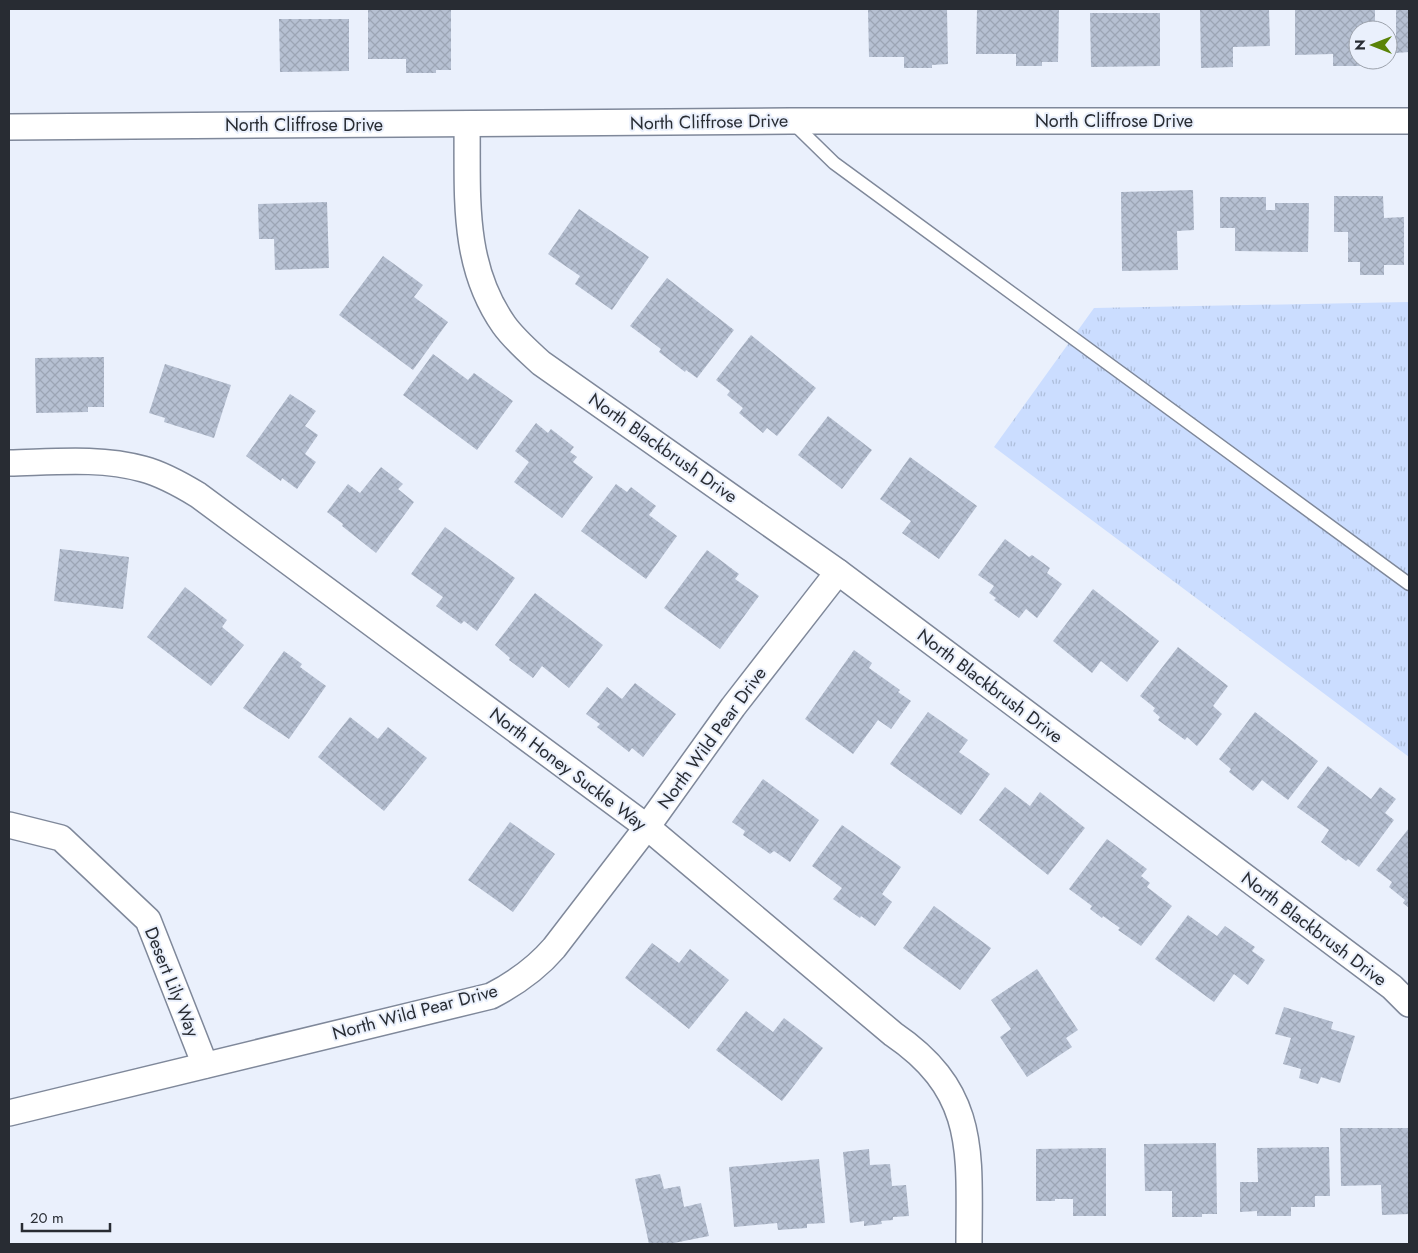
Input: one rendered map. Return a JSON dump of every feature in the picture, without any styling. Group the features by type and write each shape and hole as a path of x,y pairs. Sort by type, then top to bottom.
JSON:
{"street":[{"name":"North Cliffrose Drive","path":"9,127 790,121 1409,121"},
{"name":"North Blackbrush Drive","path":"467,124 470,239 481,282 490,302 504,325 521,345 541,363 838,572 1392,987 1409,1004"},
{"name":"North Honey Suckle Way","path":"9,463 106,462 124,464 144,469 181,484 647,827 912,1047 942,1079 954,1099 962,1120 967,1142 969,1165 969,1244"},
{"name":"North Wild Pear Drive","path":"9,1113 491,996 514,984 542,962 554,948 647,827 733,707 838,572"},
{"name":"Desert Lily Way","path":"9,824 61,838 148,920 204,1065"}],"lane":[{"path":"790,121 834,164 1409,584"}],"green space":[{"path":"1409,302 1409,757 994,447 1094,308"}],"building":[{"path":"368,9 451,9 451,70 436,70 436,73 406,73 406,59 368,59"},
{"path":"868,9 947,9 948,64 932,65 932,68 904,68 904,57 869,57"},
{"path":"977,9 1059,9 1058,62 1042,62 1042,66 1016,66 1016,54 976,54"},
{"path":"1200,9 1269,9 1270,46 1233,47 1233,67 1201,68"},
{"path":"1295,9 1375,9 1375,20 1348,20 1348,66 1333,66 1333,54 1295,55"},
{"path":"1396,9 1409,9 1409,52 1398,53 1398,20 1396,20"},
{"path":"1090,13 1160,13 1160,66 1091,67"},
{"path":"279,19 349,19 349,71 280,72"},
{"path":"1193,190 1194,230 1177,231 1178,270 1122,271 1121,192"},
{"path":"1334,196 1383,196 1384,218 1404,217 1404,265 1384,265 1384,275 1360,275 1360,262 1348,262 1348,232 1334,232"},
{"path":"1220,197 1266,197 1266,210 1275,210 1275,203 1309,203 1308,252 1235,251 1235,228 1220,228"},
{"path":"327,202 329,268 275,270 274,239 259,239 258,204"},
{"path":"579,209 649,257 612,310 575,284 580,276 548,254"},
{"path":"383,256 423,285 414,297 448,322 413,370 339,315"},
{"path":"667,278 734,330 697,378 686,370 685,372 659,352 661,349 630,326"},
{"path":"751,335 816,388 777,436 767,428 763,433 739,413 743,408 727,395 730,391 716,380"},
{"path":"433,354 468,380 474,373 513,401 477,450 403,395"},
{"path":"104,357 104,407 88,407 88,412 36,413 35,358"},
{"path":"165,364 231,385 214,438 164,422 165,418 149,413"},
{"path":"290,394 316,411 305,426 318,435 305,454 316,462 297,489 282,478 281,481 246,456"},
{"path":"828,416 872,450 842,489 798,455"},
{"path":"536,423 548,433 551,429 574,447 570,452 577,457 573,462 593,477 562,518 514,482 529,462 515,451"},
{"path":"910,457 977,506 939,559 902,533 911,521 880,499"},
{"path":"381,467 403,484 398,489 414,502 376,553 327,512 348,484 360,493"},
{"path":"616,484 627,492 631,487 656,506 649,515 677,536 646,579 581,531"},
{"path":"445,527 515,578 477,631 464,621 461,624 436,606 443,597 411,574"},
{"path":"1005,539 1029,557 1032,555 1050,568 1047,573 1062,584 1037,618 1026,609 1019,618 994,600 996,598 989,593 994,586 978,575"},
{"path":"60,549 129,557 123,609 54,601"},
{"path":"707,550 739,574 735,579 759,596 720,649 664,608"},
{"path":"185,587 227,620 222,627 244,645 211,686 147,637"},
{"path":"1093,589 1159,641 1127,682 1101,661 1092,673 1053,641"},
{"path":"535,593 603,645 569,688 542,666 533,678 509,660 510,658 495,645"},
{"path":"1178,647 1228,686 1213,706 1222,714 1197,746 1187,737 1185,740 1158,720 1160,717 1153,711 1155,708 1140,696"},
{"path":"854,650 872,663 869,668 900,690 898,692 911,701 891,729 878,720 853,754 805,719"},
{"path":"284,651 302,664 300,667 326,686 289,739 243,708"},
{"path":"635,683 676,714 643,757 632,748 629,752 597,727 600,724 586,714 607,687 622,699"},
{"path":"928,712 968,740 959,752 990,774 961,815 890,764"},
{"path":"1255,712 1318,761 1288,800 1262,780 1253,791 1229,772 1231,769 1219,759"},
{"path":"350,717 378,739 388,727 427,758 384,811 318,757"},
{"path":"1328,766 1371,799 1380,787 1396,799 1385,813 1394,820 1359,867 1348,859 1346,861 1321,842 1329,830 1297,807"},
{"path":"763,779 819,820 790,862 774,851 770,854 743,835 745,831 732,822"},
{"path":"1005,787 1030,806 1040,792 1085,828 1048,875 979,820"},
{"path":"510,822 555,854 513,912 468,880"},
{"path":"842,825 901,867 882,894 892,902 875,926 833,899 842,888 812,866"},
{"path":"1409,828 1409,908 1403,903 1405,900 1389,887 1392,882 1376,870"},
{"path":"1107,839 1147,869 1141,876 1150,883 1147,887 1172,906 1141,946 1118,930 1120,928 1090,909 1092,906 1069,889"},
{"path":"934,906 991,948 960,990 903,948"},
{"path":"1188,915 1217,936 1225,926 1255,947 1252,951 1265,960 1248,985 1234,974 1214,1002 1155,959"},
{"path":"652,943 679,963 690,949 729,980 689,1029 625,978"},
{"path":"1037,969 1078,1030 1066,1038 1072,1047 1027,1077 1000,1037 1011,1029 991,1000"},
{"path":"1284,1007 1333,1022 1331,1029 1355,1036 1340,1083 1321,1077 1318,1084 1299,1078 1301,1069 1283,1064 1291,1038 1275,1034"},
{"path":"746,1011 773,1032 784,1018 823,1048 782,1101 716,1050"},
{"path":"1340,1128 1409,1128 1409,1214 1382,1215 1381,1185 1341,1186"},
{"path":"1216,1143 1217,1214 1202,1214 1202,1217 1172,1217 1172,1191 1145,1191 1144,1144"},
{"path":"1329,1147 1330,1196 1315,1196 1315,1207 1291,1207 1291,1216 1257,1216 1257,1211 1240,1212 1240,1182 1258,1182 1257,1148"},
{"path":"1106,1148 1106,1216 1073,1216 1073,1199 1036,1201 1036,1149"},
{"path":"869,1149 870,1165 890,1164 892,1186 906,1185 909,1216 893,1217 893,1220 881,1221 882,1224 864,1226 864,1221 850,1223 843,1152"},
{"path":"819,1159 825,1223 807,1224 807,1228 778,1230 777,1223 734,1227 729,1167"},
{"path":"660,1174 664,1189 680,1186 684,1207 701,1203 709,1236 669,1244 649,1244 635,1179"}]}
